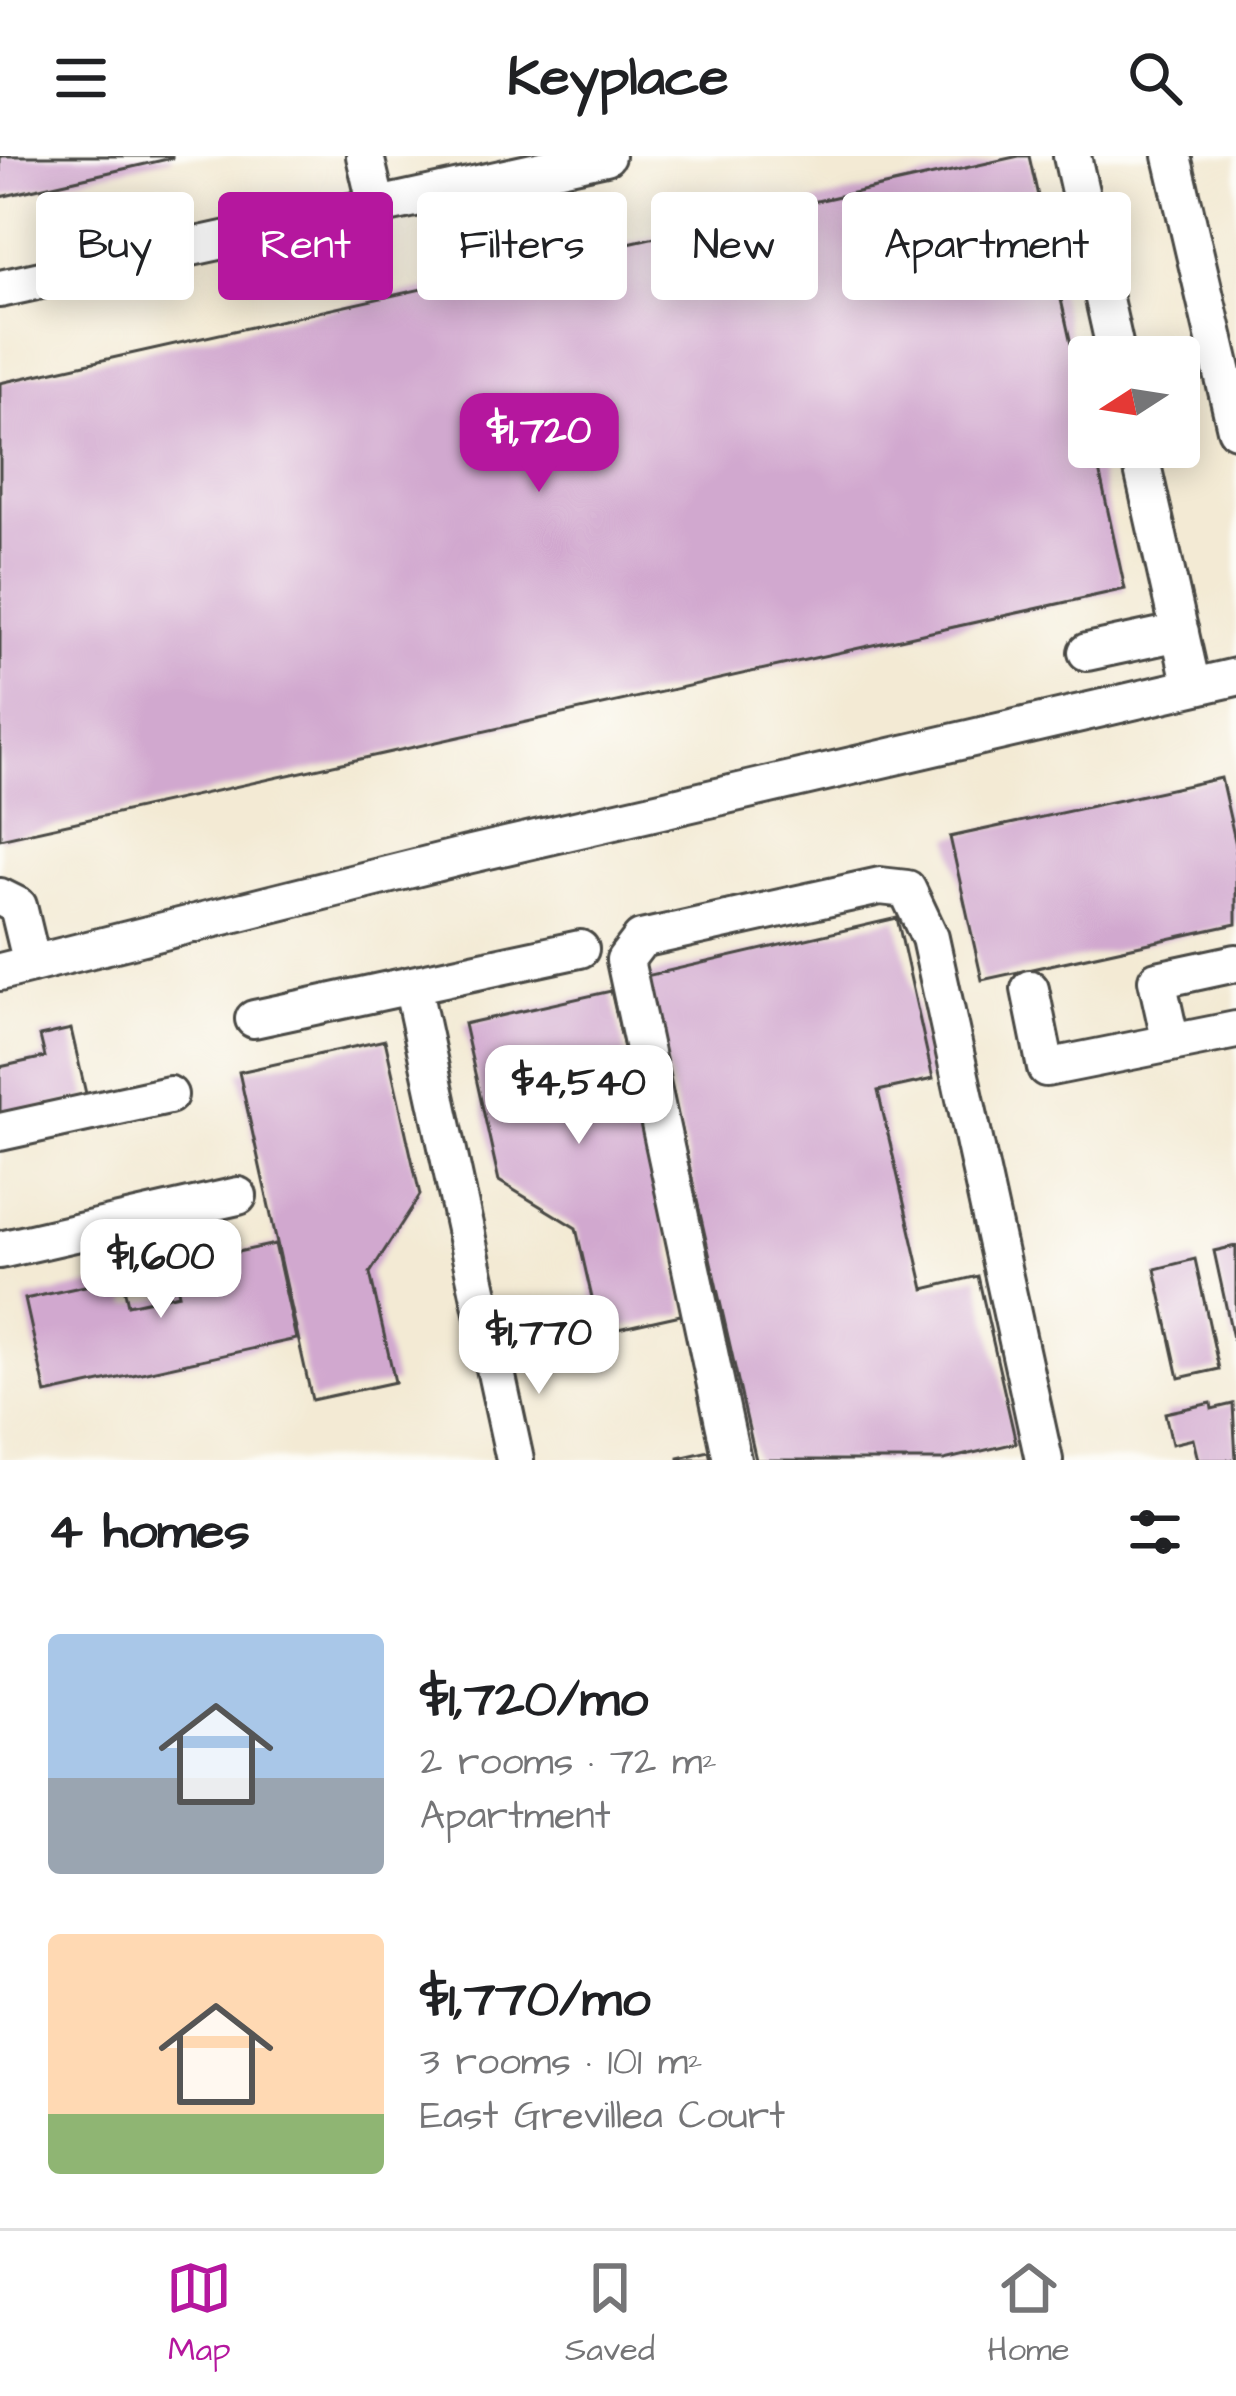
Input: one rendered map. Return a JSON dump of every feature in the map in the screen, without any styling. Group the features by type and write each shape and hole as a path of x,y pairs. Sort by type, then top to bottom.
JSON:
{"street":[{"path":"365,156 374,192"},
{"path":"1072,156 1112,336"},
{"path":"1172,156 1223,318 1236,429"},
{"path":"393,202 597,157"},
{"path":"0,289 218,241"},
{"path":"1143,468 1192,687"},
{"path":"1087,652 1180,632"},
{"path":"0,897 18,906 16,968 467,855 1236,676"},
{"path":"732,1460 625,960 641,938 880,886 907,889 930,938 1043,1460"},
{"path":"254,1019 580,949"},
{"path":"1171,1043 1157,980 1236,963"},
{"path":"412,985 514,1460"},
{"path":"1030,989 1046,1068 1236,1030"},
{"path":"0,1132 169,1095"},
{"path":"0,1250 238,1196"}],"building":[{"path":"0,156 172,156 172,158 0,197"},
{"path":"1029,156 1037,192 857,192"},
{"path":"842,195 842,300 1061,300 1069,336 1068,468 1099,468 1125,589 0,839 0,383 373,300 393,300 393,295 417,290 417,300 627,300 627,243 651,238 651,300 818,300 818,201"},
{"path":"1221,778 1236,845 1236,924 982,980 950,837"},
{"path":"897,918 933,1079 878,1091 924,1289 978,1276 1016,1443 944,1460 756,1460 646,976"},
{"path":"611,991 685,1314 600,1333 576,1228 499,1181 464,1024"},
{"path":"71,1029 87,1098 0,1117 0,1067 45,1057 40,1036"},
{"path":"385,1040 420,1195 370,1273 395,1382 312,1400 239,1072"},
{"path":"275,1244 296,1339 46,1394 25,1299 122,1278 128,1305 179,1294 173,1266"},
{"path":"1236,1246 1236,1343 1234,1343 1214,1251"},
{"path":"1195,1259 1219,1369 1179,1378 1155,1269"},
{"path":"1211,1403 1212,1409 1233,1404 1236,1460 1198,1460 1193,1439 1172,1444 1165,1413"},
{"path":"709,1451 711,1460 679,1460 679,1458"}]}
